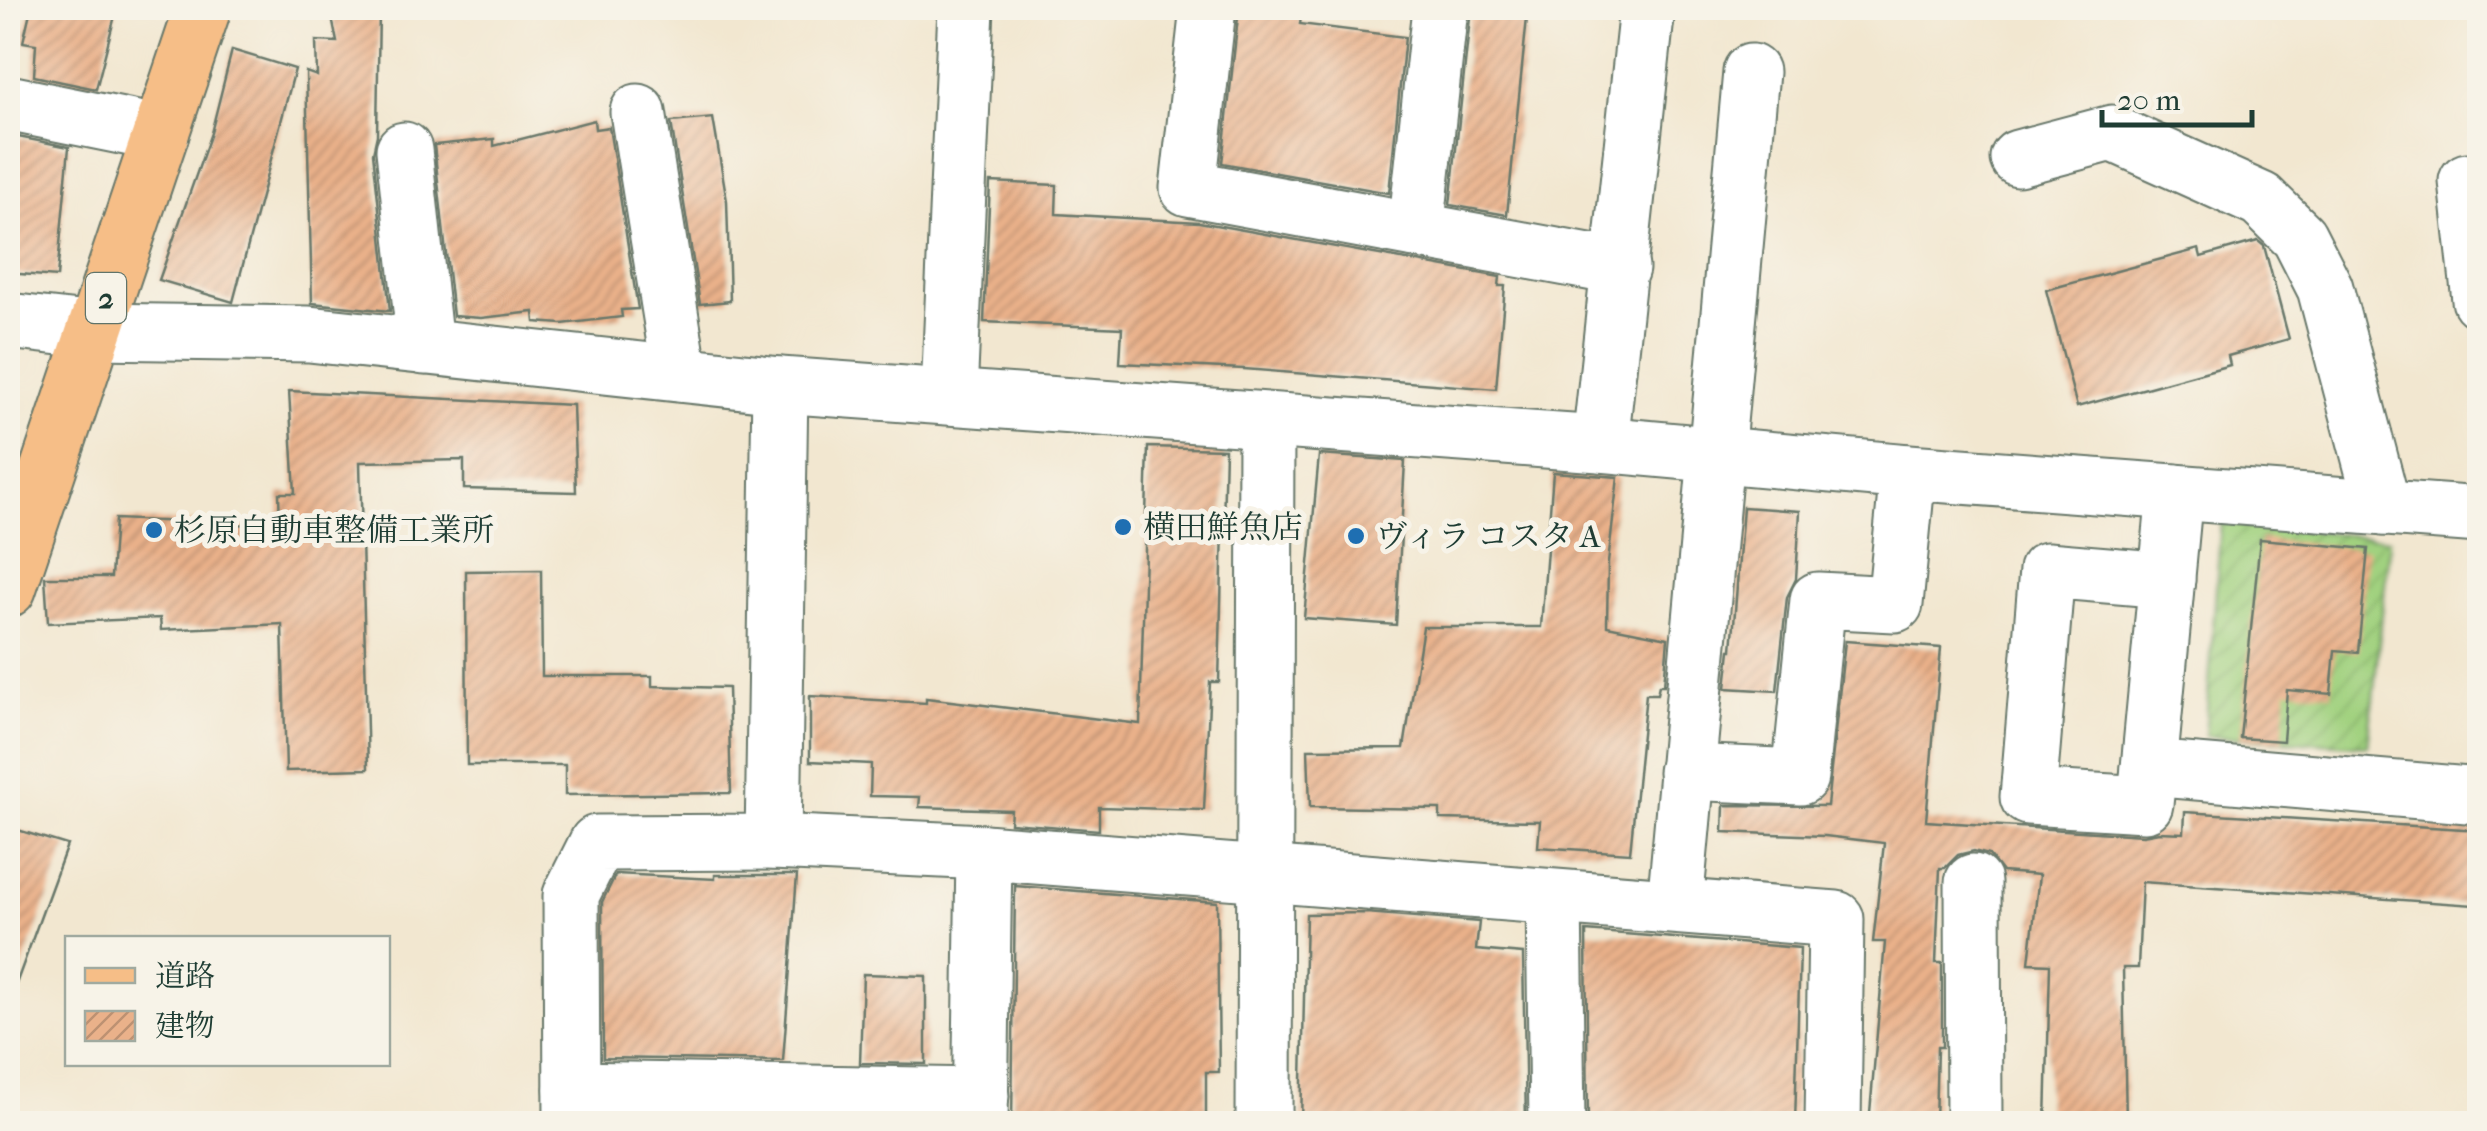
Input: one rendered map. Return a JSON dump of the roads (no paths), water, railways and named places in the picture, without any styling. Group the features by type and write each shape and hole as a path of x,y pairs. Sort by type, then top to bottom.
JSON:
{"main road":[{"name":"2","path":"8,589 203,8"}],"street":[{"path":"949,396 966,8"},
{"path":"1208,8 1188,188 1621,268"},
{"path":"1416,230 1440,8"},
{"path":"1600,444 1647,8"},
{"path":"1675,905 1751,72"},
{"path":"8,104 161,134"},
{"path":"638,112 680,374"},
{"path":"2018,158 2112,133 2261,200 2299,237 2325,288 2382,508"},
{"path":"404,150 424,347"},
{"path":"2467,182 2480,300"},
{"path":"8,321 95,331 309,334 780,385 1600,444 2480,516"},
{"path":"773,842 780,385"},
{"path":"1264,1124 1266,422"},
{"path":"1686,772 1800,777 1818,600 1894,604 1908,472"},
{"path":"2167,580 2047,570 2028,796 2146,804 2148,768 2167,580 2175,492"},
{"path":"2148,768 2480,796"},
{"path":"984,852 980,1110 572,1106 571,895 596,843 773,842 984,852 1836,919 1833,1124"},
{"path":"1974,882 1974,1124"},
{"path":"1554,898 1557,1124"}],"place":[{"name":"横田鮮魚店","path":"1123,527"},
{"name":"杉原自動車整備工業所","path":"154,530"},
{"name":"ヴィラ コスタ A","path":"1356,536"}]}
